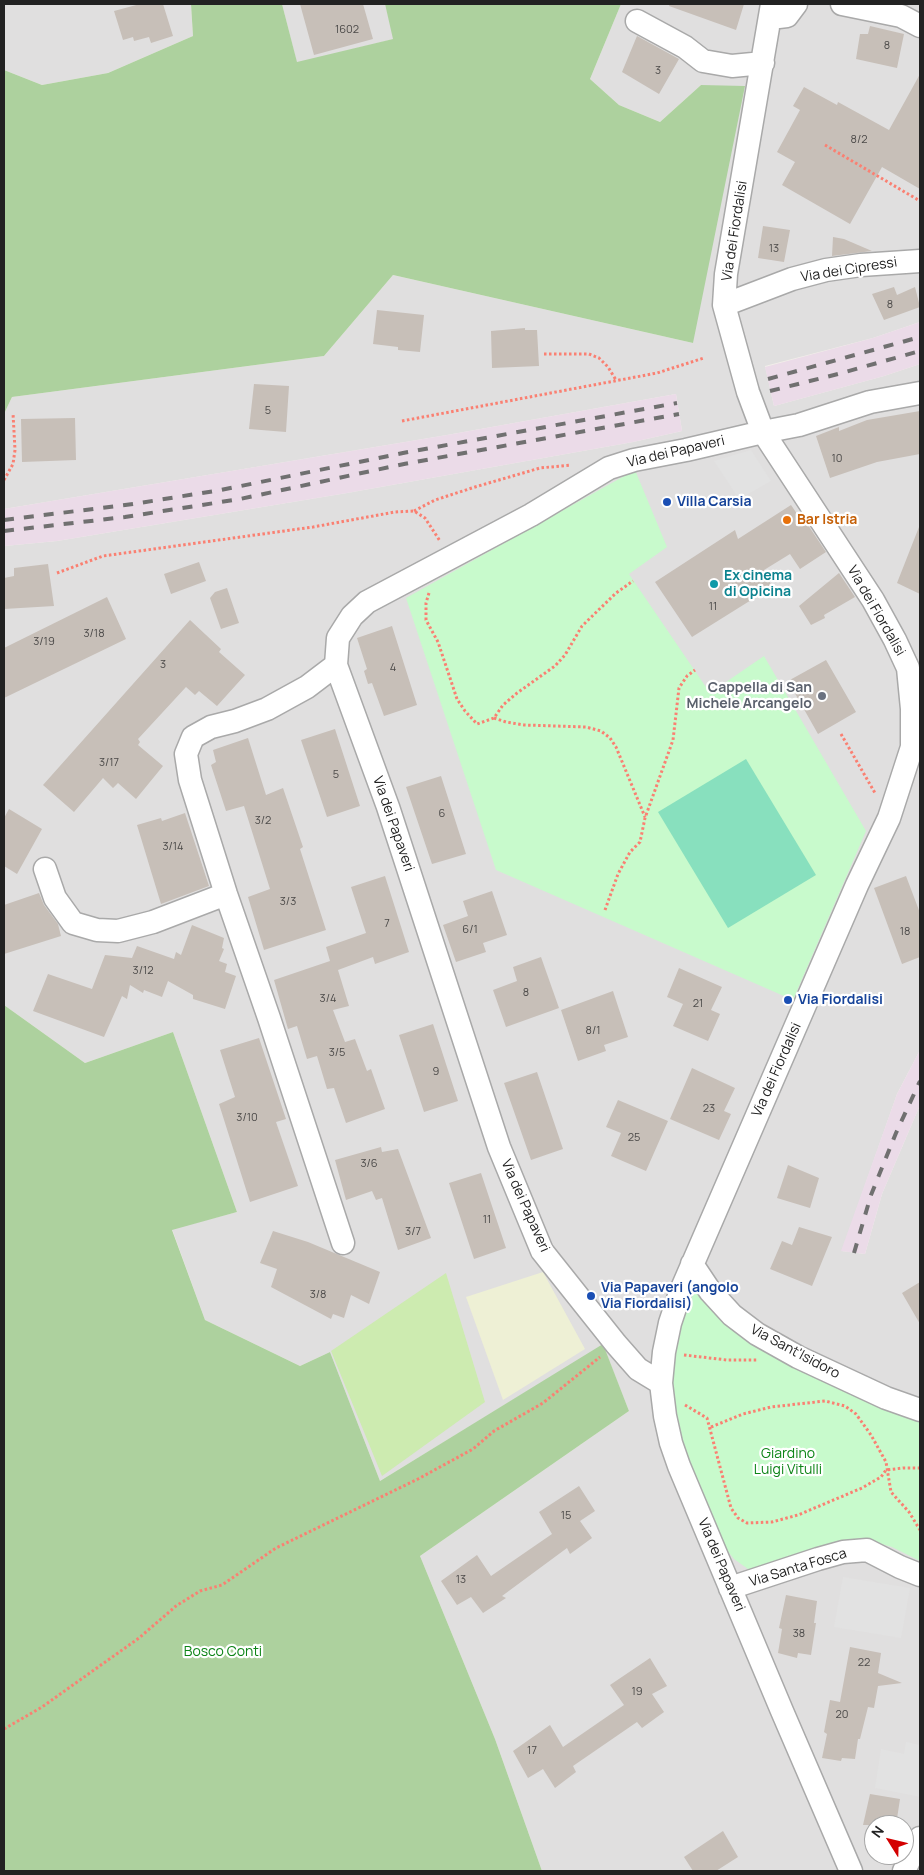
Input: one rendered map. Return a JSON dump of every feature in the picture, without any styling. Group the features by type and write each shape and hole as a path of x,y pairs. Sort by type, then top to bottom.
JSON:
{"street":[{"path":"771,11 787,16 796,4"},
{"path":"842,4 901,16 920,26"},
{"name":"Via dei Fiordalisi","path":"662,1391 664,1352 670,1323 692,1264 857,885 889,818 912,748 912,710 908,668 896,640 873,600 764,432 748,392 724,305 726,274 771,11"},
{"path":"636,21 685,47 703,61 732,66 763,63"},
{"name":"Via dei Cipressi","path":"724,305 792,279 826,270 861,265 920,261"},
{"name":"Via dei Papaveri","path":"852,1871 730,1588 671,1442 662,1391 638,1369 616,1344 542,1251 511,1179 499,1148 388,807 336,666 338,638 352,616 367,602 531,515 609,468 634,460 799,425 870,402 920,394"},
{"path":"336,666 306,687 267,709 235,721 210,727 193,737 186,754 190,780 226,894 343,1242"},
{"path":"45,869 56,898 73,923 97,930 118,931 154,922 226,894"},
{"name":"Via Sant'Isidoro","path":"692,1264 710,1291 732,1315 756,1334 798,1357 886,1398 920,1410"},
{"name":"Via Santa Fosca","path":"730,1588 843,1552 868,1550 900,1567 920,1574"},
{"path":"904,1871 920,1838"}],"path":[{"path":"825,145 920,201"},
{"path":"544,354 589,354 599,358 608,367 616,380"},
{"path":"402,421 657,373 704,358"},
{"path":"4,480 13,464 14,457 13,413"},
{"path":"57,573 103,556 287,531 395,512 414,511 435,500 540,468 576,465"},
{"path":"414,511 425,518 437,534 448,560"},
{"path":"426,571 431,586 426,604 426,620 438,642 457,698 465,711 477,724 494,718 503,706 517,693 555,666 566,655 582,626 616,593 633,580"},
{"path":"605,910 618,874 630,852 640,842 645,818 673,740 679,688 687,676 694,670"},
{"path":"494,718 524,725 586,727 601,731 610,738 616,747 645,818"},
{"path":"841,734 889,818"},
{"path":"4,1729 42,1707 139,1638 176,1606 200,1591 222,1585 276,1548 418,1479 473,1449 494,1431 543,1403 616,1344"},
{"path":"664,1352 727,1360 760,1360"},
{"path":"662,1391 672,1400 707,1418 711,1427 731,1508 738,1518 748,1522 772,1522 798,1516 862,1488 881,1477 886,1470 920,1468"},
{"path":"711,1427 743,1414 771,1407 825,1402 845,1406 856,1414 871,1435 886,1462 891,1492 909,1512 920,1530"}],"shaded area":[{"path":"4,4 191,4 193,36 108,73 42,85 4,70"},
{"path":"282,4 385,4 394,39 297,63"},
{"path":"621,4 920,4 920,322 873,338 765,366 774,406 884,376 920,364 920,1050 897,1094 842,1251 865,1254 882,1194 920,1105 920,1871 542,1871 495,1739 420,1556 629,1411 603,1345 380,1481 330,1352 300,1366 205,1320 172,1229 237,1212 173,1032 85,1063 4,1005 4,546 57,541 347,493 633,442 682,431 676,394 447,435 4,509 4,414 12,397 324,356 393,275 693,343 701,85 660,122 619,105 590,79"},
{"path":"920,322 920,364 884,376 774,406 765,367 873,338"},
{"path":"676,394 682,431 633,442 347,493 57,541 4,546 4,509 447,435"},
{"path":"751,450 771,481 739,499 714,461"},
{"path":"920,1050 920,1105 882,1194 865,1254 841,1251 897,1094"},
{"path":"843,1577 910,1588 901,1638 834,1627"},
{"path":"906,1742 920,1745 920,1797 875,1788 881,1749 904,1754"}],"green space":[{"path":"191,4 282,4 297,62 393,39 385,4 621,4 590,79 619,105 660,122 701,85 745,86 693,343 393,275 324,356 12,397 4,414 4,70 42,85 108,73 193,36"},
{"path":"635,470 667,547 629,574 710,693 764,656 866,831 793,1000 496,870 406,598"},
{"path":"746,759 816,875 728,928 658,812"},
{"name":"Bosco Conti","path":"4,1005 85,1063 173,1032 237,1212 172,1230 205,1320 300,1366 330,1352 380,1481 603,1344 629,1411 420,1556 495,1739 542,1871 4,1871"},
{"path":"543,1272 585,1349 503,1400 466,1297"},
{"path":"446,1273 485,1402 382,1476 331,1351"},
{"name":"Giardino Luigi Vitulli","path":"695,1292 886,1408 920,1421 920,1561 892,1547 868,1540 758,1569 748,1569 734,1559 726,1549 709,1513 676,1428 671,1393 676,1332 691,1293"}],"building":[{"path":"140,4 163,4 173,36 151,43 149,37 134,41 133,37 123,40 114,11"},
{"path":"300,4 363,4 373,39 314,55"},
{"path":"670,4 744,4 736,30 669,6"},
{"path":"870,26 904,34 897,68 856,59 860,34 868,34"},
{"path":"637,36 679,59 659,94 622,72"},
{"path":"920,74 920,189 882,167 850,224 782,185 795,162 777,152 800,110 793,106 804,87 837,105 838,102 889,130"},
{"path":"763,226 790,230 784,262 758,258"},
{"path":"833,237 844,239 872,251 832,256"},
{"path":"894,287 897,295 915,287 920,307 884,320 872,294"},
{"path":"377,310 424,315 420,352 398,350 398,347 373,344"},
{"path":"525,328 525,330 537,330 539,366 492,368 491,331"},
{"path":"254,384 289,386 286,432 249,429"},
{"path":"920,411 920,454 877,462 830,478 816,436 839,427 839,431 867,420"},
{"path":"75,418 76,460 22,462 21,419"},
{"name":"Ex cinema di Opicina","path":"791,505 804,524 806,522 826,552 800,569 790,554 764,570 772,587 692,637 655,582 735,530 738,539"},
{"path":"920,527 920,594 897,583"},
{"path":"199,562 206,581 171,594 164,574"},
{"path":"48,564 54,606 4,609 4,578 14,576 14,568"},
{"path":"839,573 855,597 824,615 825,618 811,625 799,606"},
{"path":"227,588 239,623 221,629 210,598 215,592"},
{"path":"107,597 126,639 4,698 4,648"},
{"path":"190,620 221,649 219,652 245,675 217,706 199,691 195,695 186,687 138,739 140,742 138,745 163,766 136,799 118,783 113,788 103,778 74,812 43,785"},
{"path":"392,626 417,705 384,716 372,683 368,684 364,671 367,669 357,638"},
{"name":"Cappella di San Michele Arcangelo","path":"826,660 856,712 818,734 788,681"},
{"path":"335,729 360,806 327,817 301,740"},
{"path":"248,738 266,795 283,788 303,847 300,849 326,930 264,950 248,897 270,889 244,806 226,811 211,765 216,762 213,750"},
{"path":"441,776 466,854 432,864 406,787"},
{"path":"9,809 42,829 17,874 4,866 4,818"},
{"path":"185,813 209,886 161,904 137,825 161,818 162,821"},
{"path":"385,876 409,952 375,964 373,957 338,970 349,1006 333,1010 345,1042 355,1039 367,1071 371,1069 385,1109 346,1123 334,1088 327,1089 317,1056 307,1059 297,1026 288,1029 274,980 330,961 326,947 366,933 351,887"},
{"path":"906,876 920,913 920,957 902,964 874,888"},
{"path":"492,891 507,935 483,943 486,952 456,962 443,925 468,916 463,901"},
{"path":"39,893 44,905 58,924 61,936 4,954 4,905"},
{"path":"192,925 224,938 222,948 224,949 219,961 227,964 225,972 236,976 225,1009 193,999 193,995 168,981 162,997 144,990 143,993 130,985 127,999 122,996 104,1037 33,1011 48,974 92,989 105,955 132,958 137,946 174,959 176,952 181,955"},
{"path":"541,957 559,1008 506,1027 493,990 517,981 513,967"},
{"path":"679,968 722,987 711,1010 720,1014 708,1041 673,1026 683,1004 667,997"},
{"path":"613,991 628,1037 604,1045 606,1051 578,1061 561,1010"},
{"path":"433,1024 458,1101 424,1112 399,1035"},
{"path":"259,1038 286,1119 276,1122 298,1186 250,1202 219,1104 235,1097 220,1050"},
{"path":"692,1068 735,1088 724,1111 731,1114 719,1140 670,1119"},
{"path":"537,1072 563,1149 531,1160 504,1083"},
{"path":"618,1100 668,1121 646,1171 611,1156 621,1133 606,1127"},
{"path":"381,1147 382,1152 398,1149 431,1238 398,1250 382,1198 376,1200 372,1191 346,1200 335,1160"},
{"path":"788,1165 819,1178 810,1208 777,1198"},
{"path":"481,1173 506,1248 474,1259 449,1183"},
{"path":"799,1227 832,1237 812,1286 770,1269 782,1241 792,1245"},
{"path":"273,1231 308,1242 380,1272 369,1304 351,1295 344,1318 333,1314 331,1319 271,1287 277,1269 260,1263"},
{"path":"920,1282 920,1324 902,1293"},
{"path":"579,1486 595,1511 580,1521 592,1538 570,1554 567,1548 502,1596 506,1598 483,1613 471,1597 457,1605 441,1581 477,1555 491,1576 552,1534 539,1512"},
{"path":"786,1595 817,1601 811,1655 798,1653 797,1658 778,1653 782,1629 779,1628"},
{"path":"850,1647 881,1653 878,1673 902,1683 878,1686 874,1708 868,1707 860,1739 858,1739 855,1759 842,1758 841,1761 822,1758 827,1734 824,1732 830,1700 840,1702"},
{"path":"650,1658 667,1686 652,1694 664,1712 642,1728 637,1722 573,1766 576,1772 555,1788 543,1769 528,1778 513,1751 550,1725 563,1747 624,1705 610,1685"},
{"path":"870,1794 900,1799 898,1815 865,1815"},
{"path":"723,1831 738,1857 716,1871 693,1871 684,1857"}],"railway":[{"path":"768,379 920,337"},
{"path":"770,391 920,351"},
{"path":"4,520 133,504 221,490 403,453 677,403"},
{"path":"4,531 125,517 240,499 404,464 679,414"},
{"path":"854,1253 871,1195 896,1133 920,1081"}],"place":[{"name":"Villa Carsia","path":"667,502"},
{"name":"Bar Istria","path":"787,520"},
{"name":"Ex cinema di Opicina","path":"714,584"},
{"name":"Cappella di San Michele Arcangelo","path":"822,696"},
{"name":"Via Fiordalisi","path":"788,1000"},
{"name":"Via Papaveri (angolo Via Fiordalisi)","path":"591,1296"}]}
